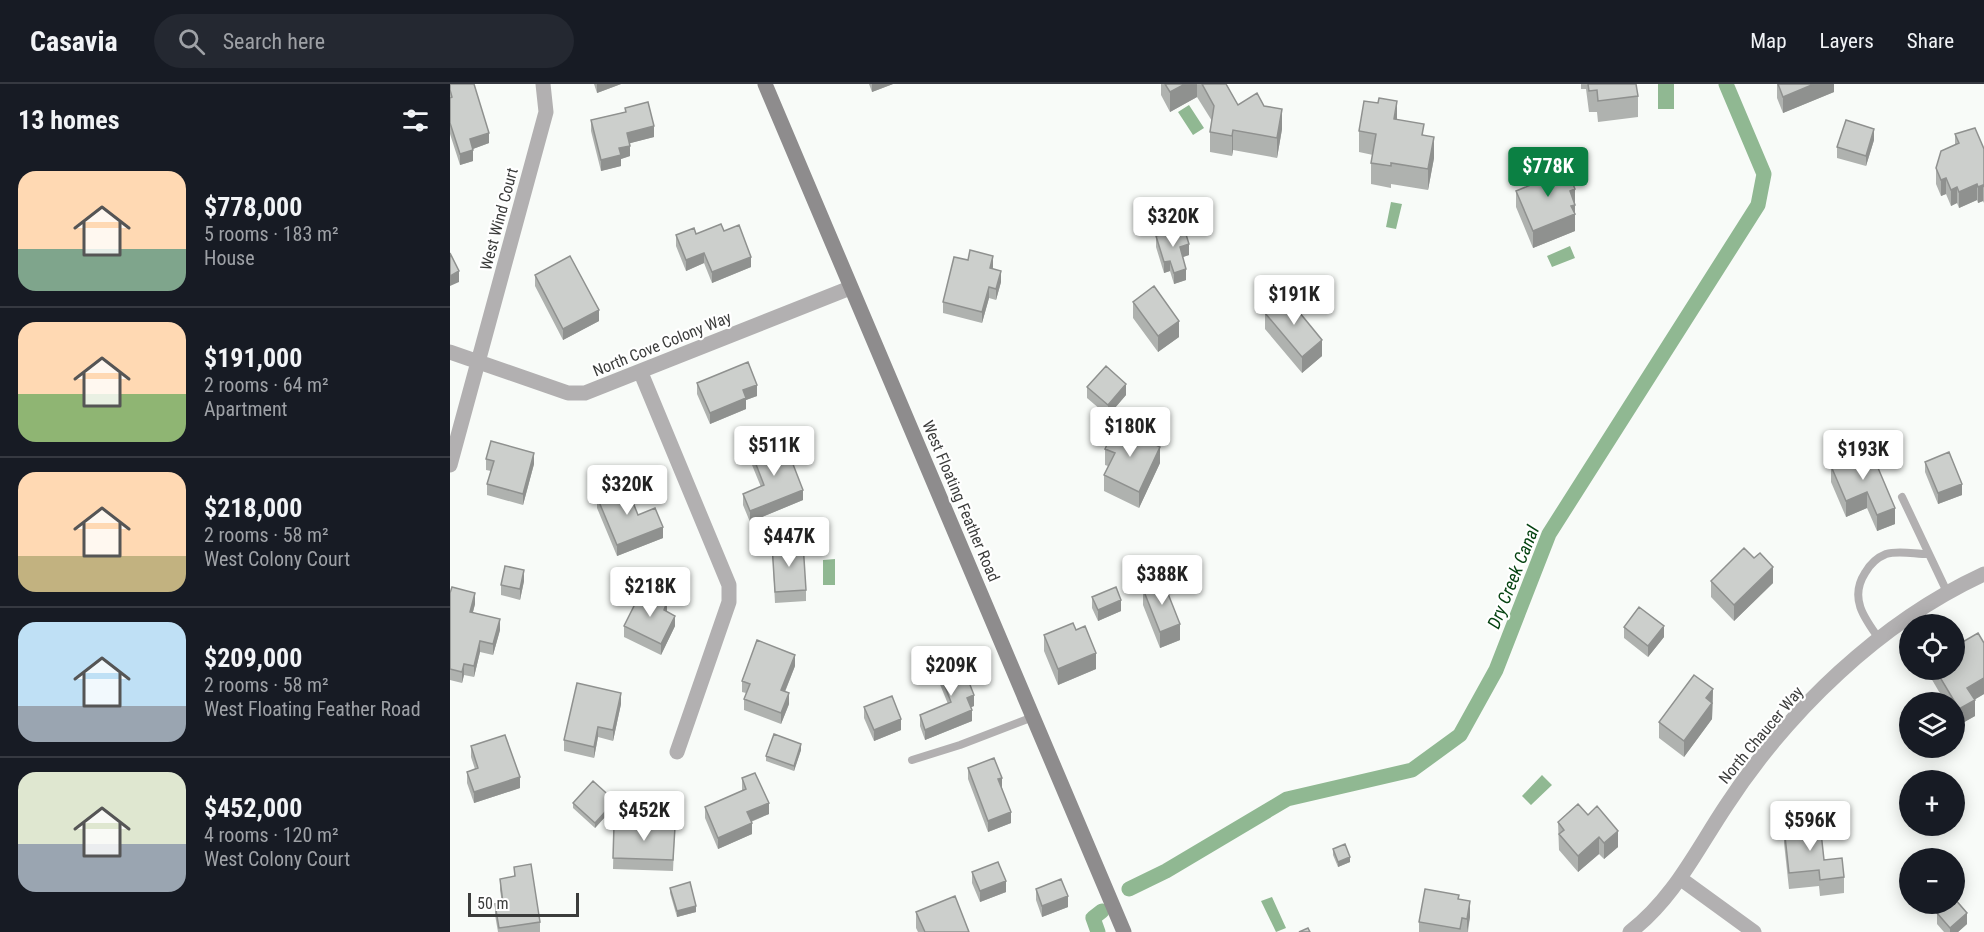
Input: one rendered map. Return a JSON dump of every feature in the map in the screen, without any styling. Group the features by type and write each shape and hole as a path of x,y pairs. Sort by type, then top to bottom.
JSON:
{"main road":[{"name":"West Floating Feather Road","path":"765,84 1124,932"}],"street":[{"name":"West Wind Court","path":"450,465 546,112 543,84"},
{"name":"North Cove Colony Way","path":"450,352 568,393 585,393 641,373 850,288"},
{"path":"641,373 729,585 729,602 676,752"},
{"name":"North Chaucer Way","path":"1630,932 1653,912 1681,879 1726,806 1791,722 1832,680 1880,640 1948,594 1984,574"},
{"path":"1681,879 1754,932"}],"lane":[{"path":"1902,497 1948,594"},
{"path":"1880,640 1865,620 1856,598 1857,586 1872,562 1886,554 1928,554"},
{"path":"912,760 960,745 1033,717"}],"shaded area":[{"path":"1658,84 1674,84 1674,109 1658,109"},
{"path":"1189,105 1204,128 1193,135 1178,112"},
{"path":"1391,202 1402,204 1396,229 1386,227"},
{"path":"1570,246 1575,258 1552,267 1547,256"},
{"path":"835,559 835,585 823,585 823,560"},
{"path":"1542,775 1552,785 1531,805 1522,796"},
{"path":"1272,897 1286,928 1276,932 1261,901"}],"building":[{"path":"450,84 474,84 489,133 470,139 473,150 460,154 450,123 450,98 452,97"},
{"path":"1165,84 1185,84 1170,92"},
{"path":"1202,84 1226,84 1238,105 1257,93 1264,106 1282,109 1277,138 1233,130 1232,136 1210,132 1214,106"},
{"path":"1588,84 1636,84 1638,96 1598,101 1597,90 1589,91"},
{"path":"1778,84 1814,84 1783,97"},
{"path":"1379,98 1397,101 1394,119 1424,124 1422,135 1434,137 1428,169 1391,163 1391,166 1371,163 1376,134 1359,131 1364,101 1378,103"},
{"path":"648,102 654,126 627,133 630,146 619,148 621,155 601,160 591,120 626,112 625,108"},
{"path":"1846,120 1874,129 1866,156 1837,147"},
{"path":"1975,128 1984,149 1984,187 1983,185 1978,187 1977,184 1959,192 1957,187 1951,190 1946,178 1941,180 1936,168 1941,151 1959,143 1955,134"},
{"path":"1565,164 1575,189 1570,191 1575,205 1571,206 1575,214 1533,231 1516,191 1538,182 1535,175"},
{"path":"721,224 724,231 739,225 751,257 712,272 704,253 686,260 676,235 694,228 696,234"},
{"path":"1184,228 1189,244 1180,247 1186,269 1174,273 1170,261 1164,262 1156,236"},
{"path":"970,250 993,256 990,268 1001,271 996,289 989,287 982,312 943,302 954,257 968,260"},
{"path":"450,253 459,271 450,276"},
{"path":"570,256 599,310 563,329 535,275"},
{"path":"1154,286 1179,321 1158,336 1133,302"},
{"path":"1286,296 1322,340 1302,357 1265,313"},
{"path":"748,362 757,385 743,390 746,398 710,413 697,383"},
{"path":"1106,366 1126,384 1108,405 1087,387"},
{"path":"1116,425 1160,447 1139,492 1104,475 1115,453 1105,449"},
{"path":"491,441 534,453 523,494 487,484 494,461 486,459"},
{"path":"784,441 803,490 750,511 743,494 764,485 752,454"},
{"path":"1870,449 1895,508 1877,515 1867,492 1846,501 1831,466"},
{"path":"1949,452 1962,484 1938,493 1925,462"},
{"path":"626,485 638,515 655,508 663,527 617,545 597,497"},
{"path":"803,543 806,590 775,592 772,545"},
{"path":"1744,548 1754,558 1760,553 1773,567 1734,605 1711,581"},
{"path":"505,566 524,570 520,589 501,585"},
{"path":"1163,581 1180,624 1160,632 1143,589"},
{"path":"452,587 475,593 470,612 500,619 493,644 480,641 474,666 464,664 462,672 450,669 450,593"},
{"path":"1116,587 1121,600 1098,610 1092,597"},
{"path":"642,590 667,602 664,610 675,616 661,644 624,626"},
{"path":"1639,607 1664,626 1648,646 1624,627"},
{"path":"1073,623 1076,630 1085,626 1096,653 1058,669 1044,635"},
{"path":"1978,633 1984,643 1984,678 1967,688 1975,700 1965,706 1965,692 1949,692 1942,680 1965,680 1965,641"},
{"path":"757,640 795,655 781,690 789,693 781,713 744,699 750,684 742,681"},
{"path":"961,662 974,695 967,698 972,710 925,730 920,715 951,702 939,671"},
{"path":"1694,675 1713,689 1706,698 1712,703 1684,741 1659,722"},
{"path":"577,683 621,693 613,730 598,727 594,747 564,740"},
{"path":"892,696 901,719 874,730 864,707"},
{"path":"774,734 801,744 794,766 766,756"},
{"path":"505,735 520,777 474,792 467,772 478,768 471,746"},
{"path":"994,758 1002,778 998,779 1011,812 988,821 968,768"},
{"path":"755,773 769,803 747,812 752,823 718,838 705,807 746,789 742,778"},
{"path":"593,781 615,801 595,823 573,803"},
{"path":"1578,804 1588,815 1597,806 1618,831 1604,843 1599,837 1578,856 1559,834 1564,830 1558,822"},
{"path":"1820,823 1824,860 1842,858 1844,877 1820,880 1819,870 1789,873 1784,827"},
{"path":"614,825 675,827 673,860 613,858"},
{"path":"1345,844 1350,857 1338,862 1333,849"},
{"path":"998,862 1006,881 980,891 972,872"},
{"path":"531,864 540,922 499,928 495,904 503,903 500,879 515,876 514,867"},
{"path":"1061,879 1068,896 1042,906 1036,889"},
{"path":"690,882 696,906 677,911 670,888"},
{"path":"1425,889 1459,895 1458,899 1470,901 1467,919 1462,918 1460,929 1419,922"},
{"path":"955,896 969,932 925,932 916,912"},
{"path":"1965,911 1967,913 1950,928 1938,914 1965,914"}],"waterway":[{"name":"Dry Creek Canal","path":"1129,889 1166,871 1287,799 1412,770 1460,735 1496,670 1549,534 1758,205 1764,174 1726,84"},
{"name":"Dry Creek Canal","path":"1098,932 1093,918 1102,911"}]}
